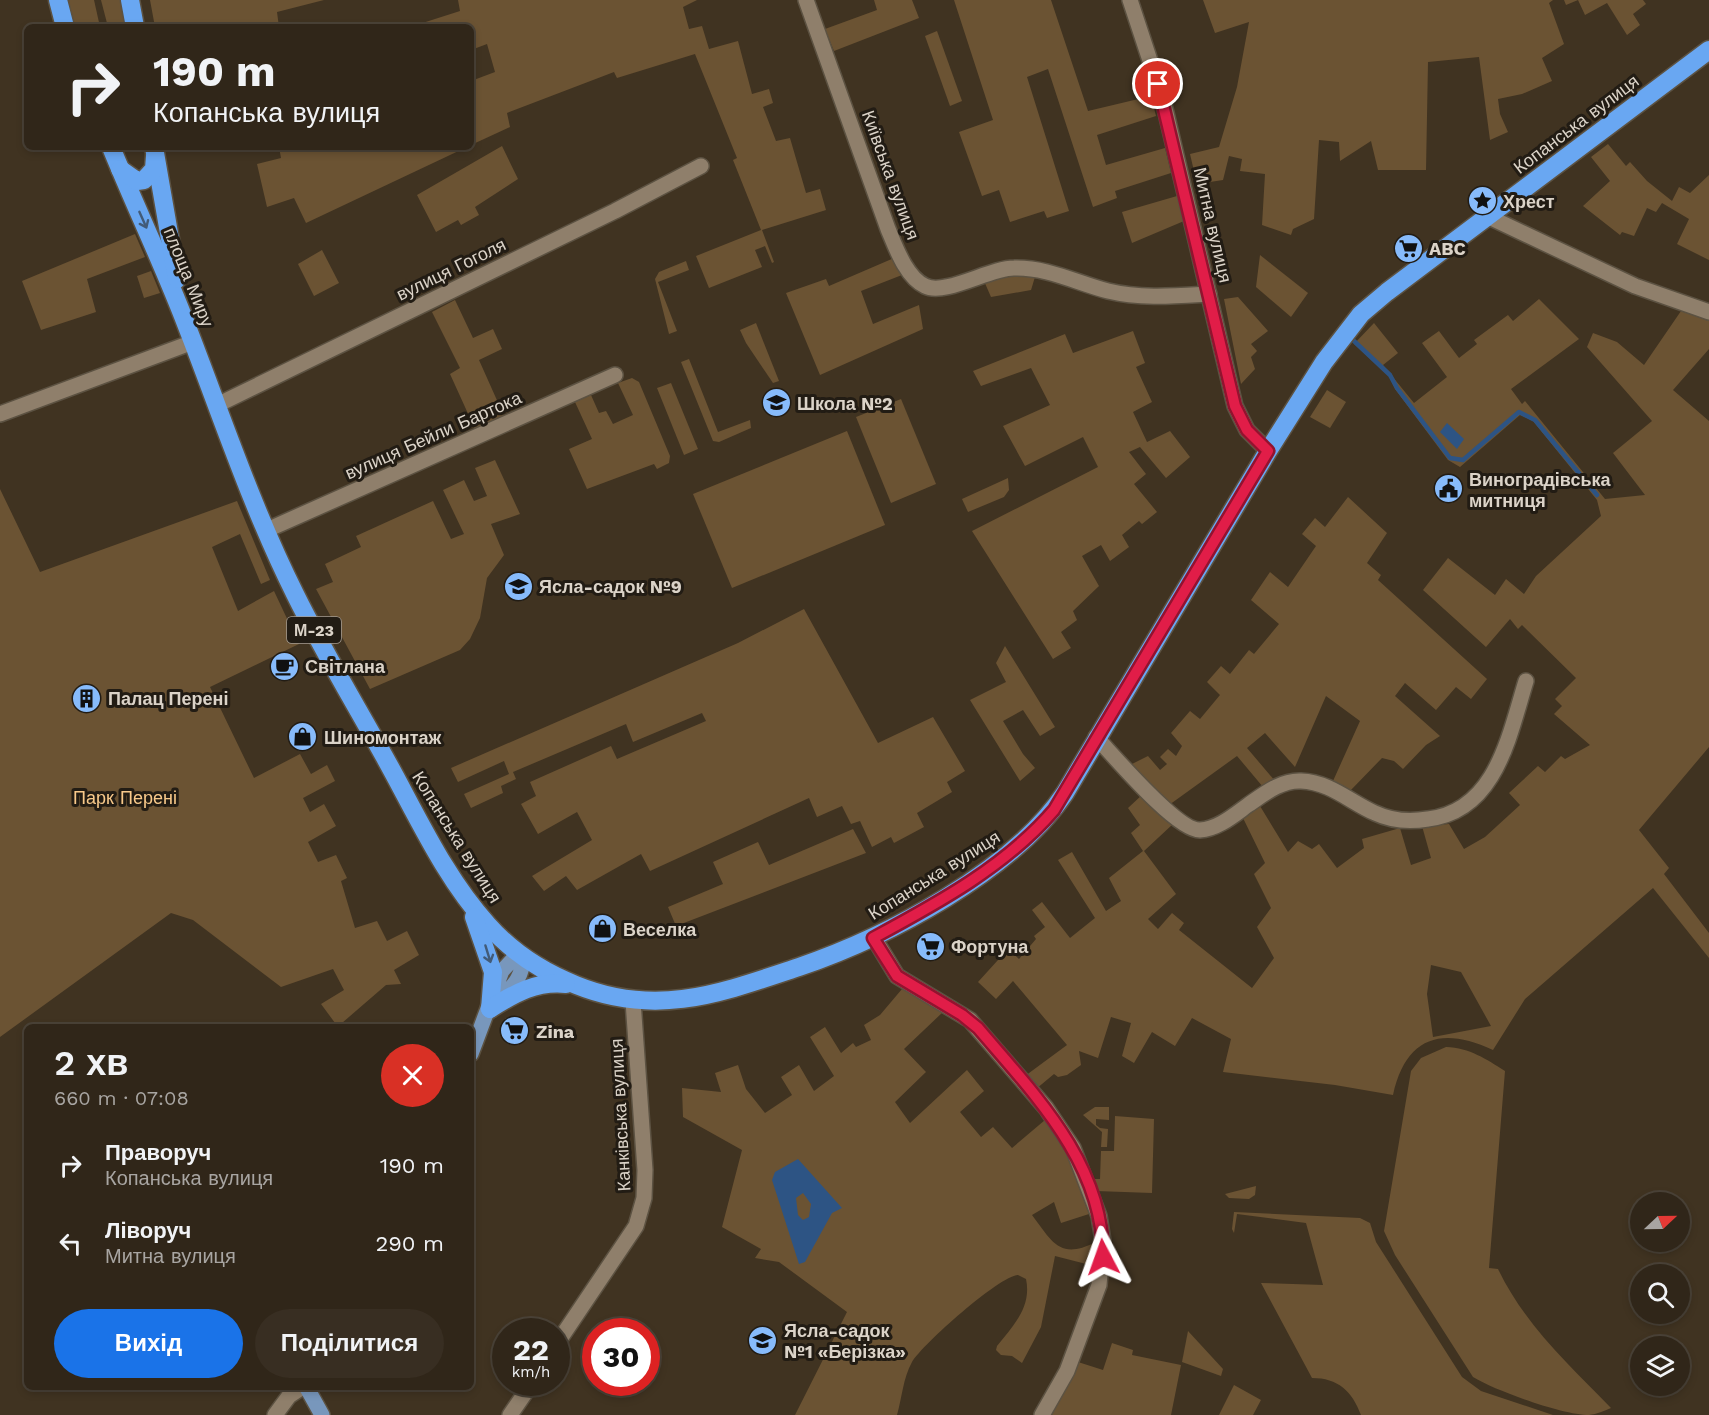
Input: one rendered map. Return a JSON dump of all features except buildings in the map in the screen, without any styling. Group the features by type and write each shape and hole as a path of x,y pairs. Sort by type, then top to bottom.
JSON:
{"highway":[{"path":"58,0 64,24"},
{"path":"130,0 134,24"},
{"name":"Копанська вулиця","path":"193,342 295,596 468,901 497,935 523,956 575,985 621,1000 661,1002 727,990 812,963 873,938 936,903 1019,846 1054,810 1268,451 1336,344 1361,314 1487,216 1709,50"},
{"name":"площа Миру","path":"112,150 193,342"},
{"path":"120,170 137,181 144,180 154,169 155,150"},
{"name":"площа Миру","path":"155,150 175,269 193,342"},
{"path":"468,901 493,972 490,1009"},
{"path":"490,1009 516,993 537,984 551,982 575,985"}],"main road":[{"path":"474,1047 490,1009 502,971 515,957 523,956"},
{"path":"309,1390 322,1415"}],"street":[{"name":"Київська вулиця","path":"806,0 892,238 904,263 920,283 938,288 992,271 1017,268 1045,272 1126,295 1156,297 1209,294"},
{"name":"Митна вулиця","path":"1130,0 1163,100 1235,406 1247,430 1268,451"},
{"name":"вулиця Гоголя","path":"217,405 604,216 701,166"},
{"path":"1487,216 1635,286 1709,312"},
{"path":"0,414 193,342"},
{"name":"вулиця Бейли Бартока","path":"267,530 615,375"},
{"path":"1096,737 1164,808 1181,822 1198,830 1218,825 1275,787 1295,781 1317,783 1333,789 1388,818 1402,820 1440,818 1454,814 1471,802 1496,769 1526,681"},
{"path":"873,938 897,976 970,1020 1046,1108 1073,1148 1099,1216 1103,1241 1099,1285 1067,1371 1042,1415"},
{"name":"Канківська вулиця","path":"570,1324 636,1226 644,1198 645,1170 633,1001"},
{"path":"275,1415 289,1396 298,1390"},
{"path":"510,1415 522,1396"}],"green space":[{"path":"68,0 94,0 99,24 74,24"},
{"path":"101,0 122,0 126,24 107,24"},
{"path":"150,0 324,0 277,12 279,24 154,24"},
{"path":"458,0 697,0 683,7 689,29 702,26 709,49 738,41 752,94 769,89 773,103 763,107 776,141 790,138 806,193 820,189 826,210 762,230 774,262 772,263 765,246 755,250 762,267 709,288 696,256 761,230 733,160 737,158 695,54 617,78 614,72 507,113 510,127 474,144 474,80 495,72 487,44 474,49 474,24 419,24 460,11"},
{"path":"874,0 912,0 919,18 834,51 825,29 877,10"},
{"path":"954,0 1051,0 1088,111 1151,96 1156,116 1097,135 1106,165 1165,148 1171,173 1115,191 1117,198 1093,207 1048,69 1027,77 1069,211 1047,218 1044,211 1010,222 999,190 982,196 959,132 993,120"},
{"path":"1203,0 1553,0 1549,3 1564,44 1542,58 1552,81 1522,94 1498,99 1500,114 1508,132 1490,140 1479,57 1428,62 1426,170 1378,170 1371,141 1340,161 1339,142 1319,140 1314,219 1293,229 1291,235 1262,225 1265,174 1240,171 1242,159 1229,156 1223,180 1197,184 1190,154 1219,147 1237,87 1249,22 1215,33"},
{"path":"1564,0 1578,0 1566,5"},
{"path":"1578,0 1643,0 1646,4 1633,14 1640,25 1627,35 1607,3 1585,15"},
{"path":"937,31 962,101 950,106 925,36"},
{"path":"1608,144 1626,166 1630,162 1647,181 1672,201 1679,187 1690,193 1709,175 1709,260 1677,244 1689,219 1662,203 1656,212 1647,208 1634,236 1622,232 1620,235 1583,206 1610,181 1591,157"},
{"path":"502,146 518,179 475,207 479,215 461,225 458,220 436,232 417,195"},
{"path":"280,150 461,150 306,223 294,198 267,207 257,164 281,158"},
{"path":"1177,196 1184,221 1132,243 1122,212"},
{"path":"135,234 145,257 87,279 96,312 41,330 22,281"},
{"path":"322,250 339,283 314,296 298,264"},
{"path":"1260,255 1308,293 1291,317 1256,287"},
{"path":"894,258 902,275 861,291 873,324 919,305 923,329 820,375 786,293 826,279 829,286"},
{"path":"686,261 689,270 658,282 677,331 669,334 655,279 659,272"},
{"path":"151,271 160,293 144,298 137,276"},
{"path":"1008,276 1035,277 1031,290 991,297 984,281"},
{"path":"1238,297 1268,331 1251,344 1257,351 1251,357 1255,369 1241,384 1224,299"},
{"path":"1539,299 1579,339 1511,389 1522,404 1525,401 1605,499 1645,495 1613,453 1652,421 1587,347 1593,333 1617,342 1644,365 1681,311 1709,321 1709,349 1673,390 1709,421 1709,747 1639,830 1669,868 1664,874 1709,933 1709,958 1653,888 1525,999 1493,1050 1457,1039 1442,1038 1428,1042 1417,1049 1407,1060 1399,1075 1393,1095 1335,1085 1223,1072 1231,1039 1192,1018 1175,1046 1152,1032 1134,1063 1122,1056 1131,1023 1111,1017 1098,1058 1079,1051 1081,1065 1067,1075 1058,1077 1054,1074 1036,1089 1025,1076 1067,1045 1013,981 996,999 978,982 1008,949 1019,959 1036,939 1034,936 1045,927 1032,910 1042,902 1070,938 1095,918 1058,860 1072,852 1106,911 1121,901 1109,878 1143,851 1131,833 1140,825 1128,808 1143,794 1173,824 1144,851 1176,894 1148,919 1158,929 1172,913 1184,923 1179,930 1252,988 1274,958 1257,927 1271,908 1254,874 1265,863 1243,818 1260,806 1288,852 1298,841 1312,849 1319,844 1337,868 1364,848 1362,839 1400,828 1411,865 1431,858 1422,826 1449,824 1464,849 1485,837 1520,805 1509,793 1538,766 1545,772 1561,756 1565,759 1590,745 1554,714 1562,706 1555,699 1576,678 1522,625 1518,629 1510,619 1486,647 1423,590 1448,558 1495,595 1506,579 1524,594 1536,576 1601,516 1597,500 1533,421 1520,415 1460,467 1448,460 1395,389 1389,376 1354,344 1374,323 1398,353 1383,365 1414,403 1447,377 1422,343 1439,331 1459,358 1477,344 1474,340 1508,315 1513,321","holes":["1431,965 1461,972 1491,1026 1433,1037 1427,994"]},
{"path":"455,300 473,338 493,329 502,349 479,360 504,416 475,429 450,374 460,368 432,312"},
{"path":"756,323 779,381 773,383 740,330"},
{"path":"1133,331 1145,363 1136,367 1152,402 1133,412 1147,442 1170,431 1190,457 1166,478 1140,447 1129,452 1146,474 1134,484 1157,512 1142,524 1139,521 1122,535 1129,547 1110,561 1101,545 1082,556 1099,586 1073,611 1077,620 1061,632 1071,648 1053,659 972,531 1098,467 1083,437 1025,466 1003,426 1050,405 1031,368 981,386 973,371 1065,334 1073,353"},
{"path":"689,359 718,432 750,420 751,428 719,442 713,441 681,362"},
{"path":"632,378 639,382 670,456 669,463 657,469 654,464 587,489 569,449 592,439 575,402 591,395 599,413 606,411 613,424 633,415 618,383"},
{"path":"671,383 698,449 684,455 657,388"},
{"path":"1327,390 1346,402 1330,428 1310,417"},
{"path":"901,399 936,484 891,503 856,417"},
{"path":"847,431 885,525 732,588 693,494"},
{"path":"495,460 520,514 491,524 504,555 487,578 480,618 470,639 460,650 370,689 316,589 333,582 325,564 361,547 356,536 433,501 451,539 464,534 443,490 464,480 474,501 487,496 475,468"},
{"path":"1008,478 1009,490 1004,497 968,512 962,499"},
{"name":"Парк Перені","path":"0,489 40,572 237,501 270,580 261,584 240,534 212,547 238,611 274,591 299,644 210,687 254,778 300,754 311,774 327,765 335,781 303,798 310,812 324,804 336,826 308,842 318,862 336,855 347,878 341,881 355,928 377,921 387,941 407,931 419,955 394,970 401,984 386,985 342,1023 344,1024 336,1024 321,1004 344,990 333,969 281,987 193,920 171,913 0,1037"},
{"path":"1348,497 1387,533 1367,563 1381,575 1378,580 1487,679 1471,699 1456,687 1436,710 1405,683 1395,696 1440,736 1426,745 1403,769 1394,761 1382,758 1350,791 1333,781 1360,721 1326,696 1295,767 1265,733 1247,748 1275,781 1263,787 1237,756 1169,805 1132,764 1148,756 1160,770 1167,764 1160,757 1168,749 1176,756 1182,746 1171,733 1190,711 1200,719 1220,695 1207,682 1221,666 1230,674 1249,650 1254,654 1279,624 1251,600 1270,572 1288,587 1316,546 1302,534 1315,518 1325,527"},
{"path":"804,609 878,743 933,717 965,771 947,782 952,792 917,813 924,827 894,843 891,837 872,847 860,821 851,824 842,806 817,817 809,798 650,871 641,854 577,890 566,876 544,891 532,876 592,840 577,812 538,834 521,804 536,796 530,782 611,746 617,759 706,721 702,713 633,742 626,724 513,772 516,779 501,786 503,793 471,808 464,794 509,774 504,761 458,782 451,768 738,643"},
{"path":"1005,646 1055,727 1040,736 1023,710 1003,721 1023,754 1035,768 1020,781 970,700 1006,682 996,663"},
{"path":"853,829 866,853 676,926 668,907 723,884 713,862 758,842 769,865"},
{"path":"902,989 943,1012 904,1049 926,1072 895,1102 910,1123 967,1070 984,1091 960,1112 981,1137 993,1127 1012,1148 1045,1120 1066,1153 1089,1214 1061,1223 1054,1202 1032,1215 1052,1241 1065,1249 1084,1247 1096,1242 1094,1266 1055,1256 1041,1327 1022,1363 1012,1356 1001,1355 996,1350 1024,1307 1026,1279 1018,1275 1008,1278 979,1298 919,1353 912,1362 907,1375 897,1415 795,1415 847,1312 779,1262 755,1258 761,1249 722,1227 742,1150 683,1117 682,1088 721,1092 715,1073 738,1065 746,1089 765,1113 792,1095 781,1077 799,1065 814,1091 834,1076 810,1037 825,1027 841,1053 853,1043 856,1047 871,1040 864,1025 880,1015"},
{"path":"1446,1047 1470,1052 1505,1071 1489,1268 1498,1269 1521,1308 1535,1326 1564,1360 1611,1408 1589,1415 1563,1411 1513,1395 1473,1377 1395,1255 1384,1231 1411,1071 1421,1058"},
{"path":"1095,1107 1109,1107 1109,1120 1096,1119 1096,1125 1108,1129 1107,1147 1101,1147 1102,1132 1083,1115"},
{"path":"1115,1116 1154,1119 1152,1193 1096,1191 1092,1179 1100,1179 1101,1151 1114,1151"},
{"path":"1256,1186 1255,1195 1249,1199 1229,1198 1225,1194"},
{"path":"1234,1212 1360,1218 1370,1223 1376,1242 1462,1377 1481,1391 1553,1415 1361,1415 1353,1399 1337,1383 1312,1378 1261,1283 1323,1285 1306,1223 1237,1214 1234,1233 1232,1229"},
{"path":"1188,1331 1223,1369 1221,1376 1182,1362"},
{"path":"1112,1343 1133,1350 1132,1355 1181,1365 1171,1415 1052,1415 1078,1362 1103,1370"},
{"path":"1234,1385 1261,1400 1253,1415 1219,1415"}],"water":[{"path":"1447,423 1464,439 1457,449 1440,432"},
{"path":"798,1159 842,1208 832,1213 805,1262 799,1264 772,1180 775,1172","holes":["803,1193 811,1204 809,1217 803,1220 798,1215 796,1198"]}],"waterway":[{"path":"1354,341 1390,375 1397,388 1450,458 1463,460 1519,412 1535,420 1597,495"}],"place":[{"name":"Хрест","path":"1482,201"},
{"name":"ABC","path":"1408,248"},
{"name":"Школа №2","path":"776,403"},
{"name":"Виноградівська митниця","path":"1448,489"},
{"name":"Ясла-садок №9","path":"518,586"},
{"name":"Світлана","path":"284,666"},
{"name":"Палац Перені","path":"87,698"},
{"name":"Шиномонтаж","path":"303,737"},
{"name":"Веселка","path":"602,929"},
{"name":"Фортуна","path":"930,946"},
{"name":"Zina","path":"515,1031"},
{"name":"Ясла-садок №1 «Берізка»","path":"763,1340"}],"route":[{"path":"1103,1257 1099,1216 1073,1148 1058,1124 978,1028 970,1020 897,976 873,938 936,903 1005,857 1054,810 1268,451 1247,430 1235,406 1158,84"}]}
